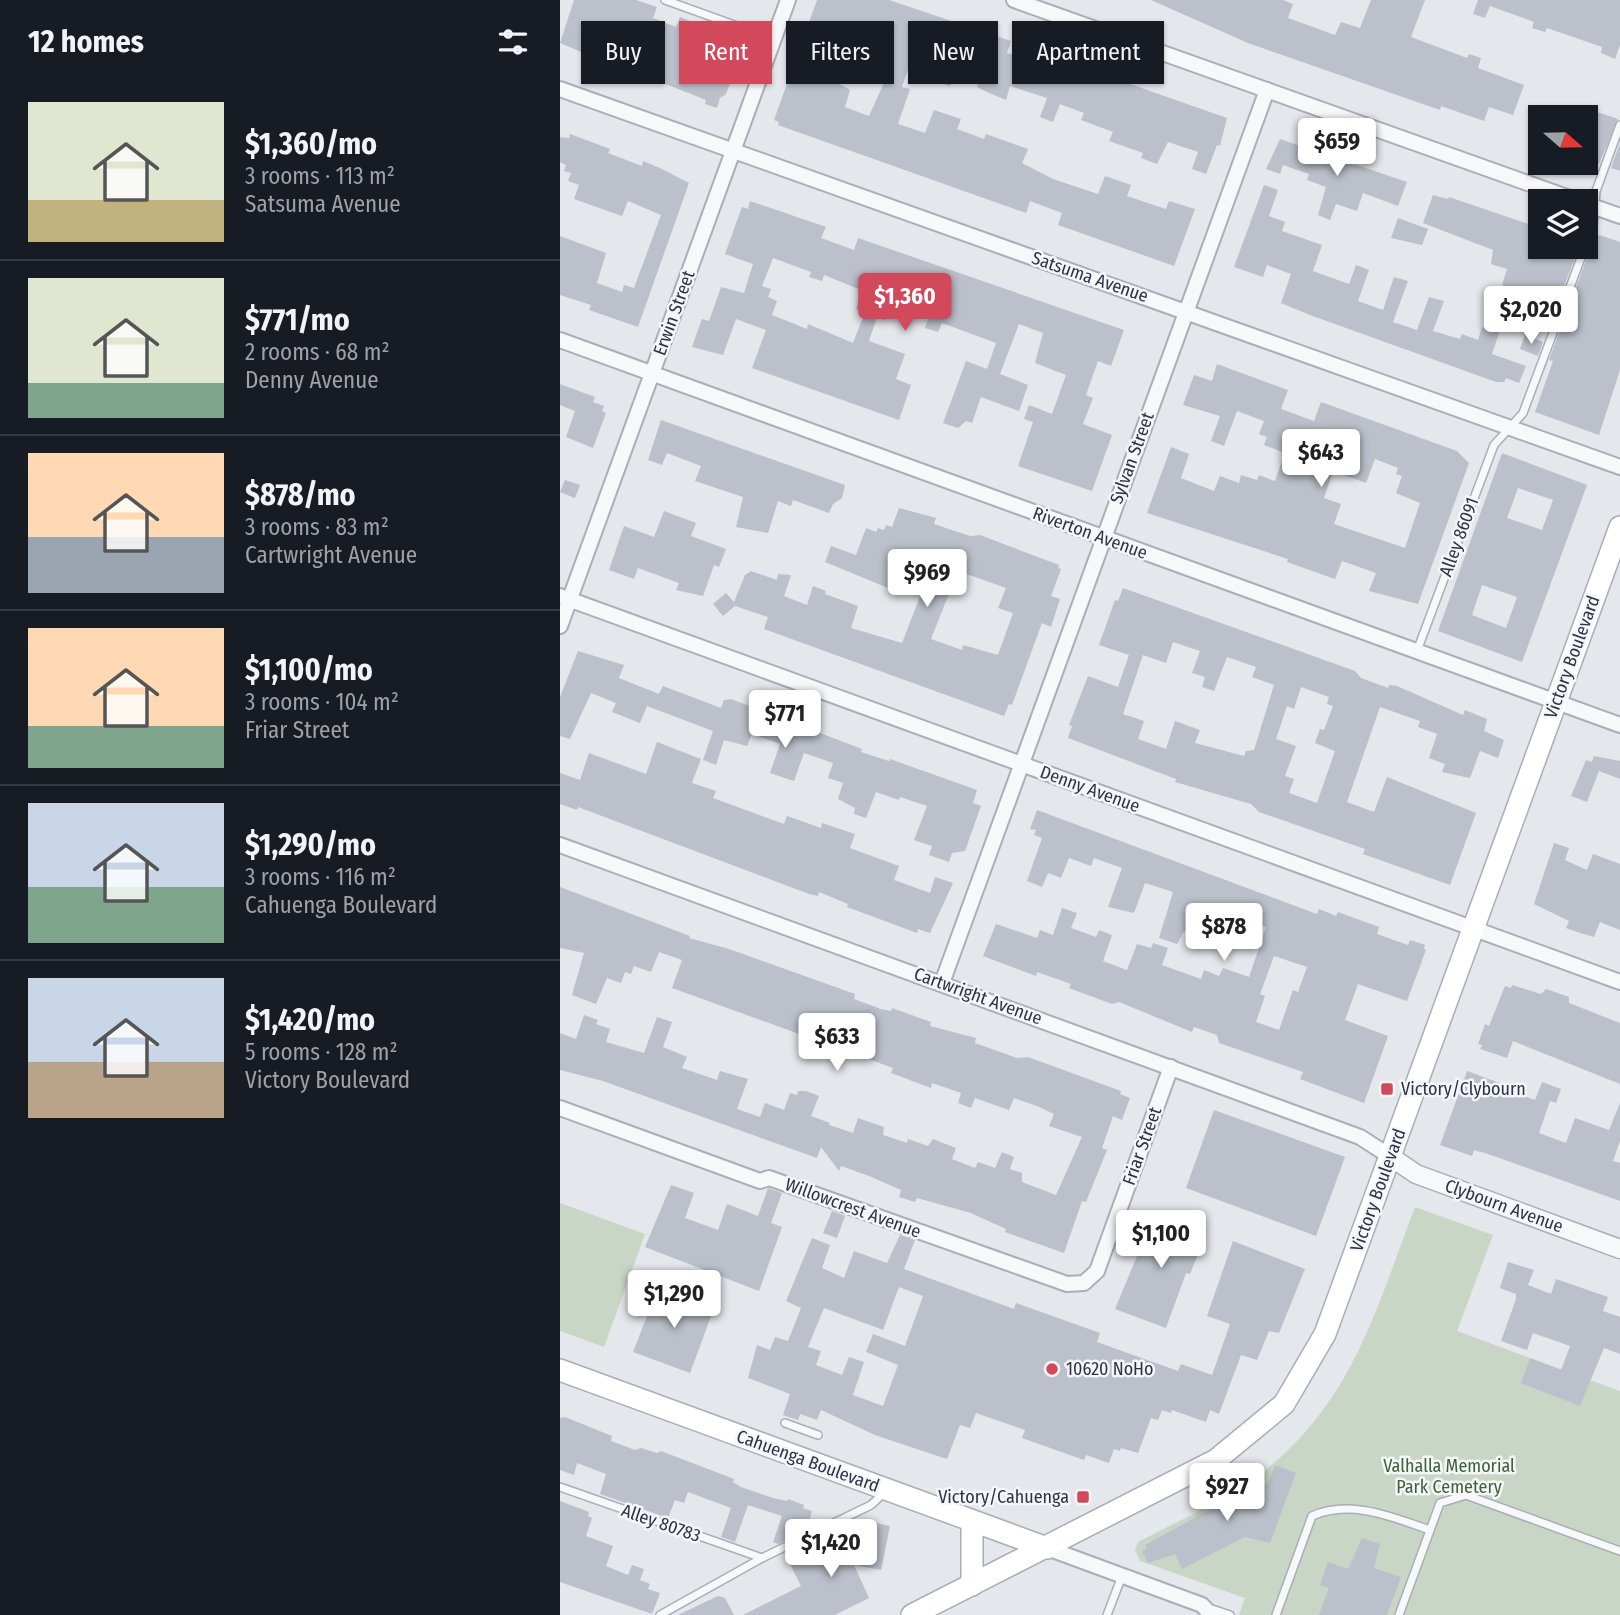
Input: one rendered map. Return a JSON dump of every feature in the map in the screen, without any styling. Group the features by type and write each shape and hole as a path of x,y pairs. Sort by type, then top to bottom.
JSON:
{"main road":[{"name":"Victory Boulevard","path":"912,1615 1216,1460 1284,1404 1325,1334 1620,527"},
{"name":"Cahuenga Boulevard","path":"560,1370 1047,1548"},
{"path":"972,1521 972,1585"}],"street":[{"name":"Erwin Street","path":"560,626 565,598 653,374 788,0"},
{"path":"1014,0 1544,189"},
{"name":"Satsuma Avenue","path":"560,89 1620,467"},
{"name":"Sylvan Street","path":"942,984 1266,90"},
{"path":"1598,208 1620,216"},
{"name":"Riverton Avenue","path":"560,340 1620,725"},
{"name":"Denny Avenue","path":"565,598 1620,982"},
{"name":"Cartwright Avenue","path":"560,845 1360,1137 1391,1157"},
{"name":"Friar Street","path":"1068,1284 1084,1283 1097,1271 1171,1067"},
{"name":"Willowcrest Avenue","path":"560,1108 760,1181 769,1178 1068,1284"},
{"name":"Clybourn Avenue","path":"1391,1157 1416,1174 1620,1249"},
{"name":"Cahuenga Boulevard","path":"1047,1548 1206,1610"}],"lane":[{"path":"665,0 774,39"},
{"name":"Alley 86091","path":"1596,189 1620,125"},
{"name":"Alley 86091","path":"1417,652 1494,445 1524,413 1580,259"},
{"path":"785,1423 818,1435"},
{"name":"Alley 80783","path":"560,1487 762,1558"},
{"path":"660,1615 762,1558 872,1506 887,1490"},
{"path":"1399,1615 1440,1503 1466,1495 1620,1551"},
{"path":"1276,1615 1312,1516 1331,1508 1375,1511 1430,1530"},
{"path":"1107,1615 1122,1576"},
{"path":"1206,1610 1230,1615"}],"green space":[{"path":"560,1203 645,1234 604,1347 560,1331"},
{"name":"Valhalla Memorial Park Cemetery","path":"1415,1207 1493,1235 1457,1331 1620,1391 1620,1615 1239,1615 1245,1598 1140,1561 1135,1550 1138,1542 1238,1490 1285,1453 1313,1423 1336,1392 1355,1358"}],"building":[{"path":"574,0 636,0 657,7 653,18 661,21 581,21 581,52 560,43"},
{"path":"817,0 889,0 951,21 908,21 908,70 902,87 910,89 898,124 925,133 934,110 961,119 957,129 984,139 986,134 1028,149 1022,163 1053,179 1098,194 1105,176 1131,185 1127,196 1166,209 1169,201 1195,209 1174,266 1058,225 1062,213 1030,201 1026,213 778,125 779,122 774,120 787,84 839,84 850,90 845,107 869,116 883,84 894,84 894,21 809,21"},
{"path":"1151,0 1283,0 1293,4 1288,18 1335,35 1341,22 1360,28 1371,0 1425,0 1411,37 1467,58 1469,54 1481,58 1478,68 1524,85 1513,115 1489,107 1484,121 1441,106 1440,110 1248,43"},
{"path":"1478,0 1620,0 1620,45 1615,59 1601,53 1602,47 1547,28 1545,32 1532,28 1534,22 1490,6 1485,18 1473,14"},
{"path":"680,17 690,21 679,21 679,84 730,84 717,108 705,104 706,100 665,84 665,23 676,27"},
{"path":"998,37 1011,41 1007,53 1012,55 1012,84 1130,84 1227,118 1220,146 1217,145 1206,174 1192,169 1198,152 1168,142 1157,164 1141,158 1143,153 1109,141 1113,132 1081,120 1084,113 1060,104 1053,122 1040,117 1047,98 1010,86 1006,100 977,87 978,84 998,84"},
{"path":"1598,112 1618,119 1598,164"},
{"path":"570,134 610,149 608,153 642,166 643,161 689,183 638,327 589,310 591,305 560,295 560,236 606,253 597,283 622,292 624,285 634,288 661,215 628,201 622,216 574,199 579,185 568,181 571,173 564,171 566,165 560,162 560,137 569,138"},
{"path":"1280,139 1407,182 1398,206 1363,193 1357,211 1336,204 1330,220 1318,215 1326,187 1307,180 1309,174 1283,165 1280,174 1266,169"},
{"path":"1620,143 1620,171 1611,168"},
{"path":"1264,185 1278,190 1269,216 1285,222 1282,231 1322,245 1313,271 1349,284 1356,265 1369,270 1358,301 1383,310 1394,277 1408,281 1393,322 1417,330 1429,297 1444,301 1433,331 1460,339 1462,334 1478,340 1482,327 1499,333 1492,354 1526,366 1519,383 1506,378 1504,382 1496,382 1310,315 1281,303 1291,274 1267,265 1263,277 1234,267"},
{"path":"1433,195 1448,199 1449,197 1528,224 1528,259 1574,259 1553,315 1532,308 1536,297 1502,285 1507,269 1491,264 1493,250 1423,223"},
{"path":"750,201 826,227 821,238 854,250 858,238 1124,330 1111,366 1098,361 1086,395 1093,398 1083,424 1112,435 1092,491 1018,466 1033,422 1024,419 1029,405 1052,414 1066,375 1035,363 1043,333 1019,324 1000,374 1028,385 1019,411 981,397 972,423 966,421 958,428 943,423 966,361 987,369 996,343 942,323 938,332 925,328 928,319 890,306 885,320 877,317 869,341 905,354 896,379 911,385 899,420 752,368 766,330 736,319 723,355 692,347 702,319 709,321 721,287 744,293 753,264 725,254 742,207 748,209","holes":["773,258 811,272 809,277 822,281 824,275 861,290 856,309 865,312 853,343 808,324 807,329 772,315 777,301 768,297 771,289 762,286"]},
{"path":"1398,218 1428,229 1422,245 1391,238"},
{"path":"1598,236 1620,242 1620,370 1599,435 1535,412 1553,361 1549,360 1587,259 1598,259"},
{"path":"1525,335 1543,342 1538,356 1520,349"},
{"path":"1217,364 1288,390 1281,409 1314,421 1321,402 1457,451 1469,463 1418,604 1369,591 1376,573 1342,561 1335,579 1287,562 1288,559 1147,513 1171,447 1189,454 1181,478 1214,491 1220,476 1239,483 1241,475 1257,480 1259,475 1275,481 1285,453 1264,445 1267,437 1259,434 1264,421 1237,411 1224,446 1211,441 1220,416 1183,405 1194,375 1212,381","holes":["1375,459 1398,468 1396,474 1402,476 1396,493 1420,503 1405,548 1334,524 1341,504 1324,498 1333,471 1366,483"]},
{"path":"560,384 595,397 593,402 604,406 602,411 606,413 593,448 566,437 575,411 560,405"},
{"path":"661,420 845,485 842,498 833,504 829,513 793,500 791,506 778,501 768,533 736,527 743,497 695,481 701,466 667,453 662,465 648,460"},
{"path":"1502,453 1587,485 1522,662 1438,631","holes":["1518,488 1553,500 1542,530 1507,518","1482,585 1517,597 1506,628 1472,615"]},
{"path":"565,480 580,485 575,498 560,492"},
{"path":"899,508 936,518 934,524 970,536 980,535 1059,565 1058,568 1061,569 1051,596 1060,599 1051,627 1042,623 1012,705 1009,704 1004,716 764,629 768,617 735,606 723,616 713,604 726,593 734,602 745,575 751,571 777,580 778,574 791,575 784,596 807,605 813,586 826,591 825,594 858,606 851,628 902,643 921,594 890,583 888,588 825,562 831,546 856,555 866,528 876,532 878,528 884,530 886,525 892,527","holes":["958,571 1006,588 998,608 1013,613 998,655 963,645 962,650 931,639"]},
{"path":"664,511 696,523 691,536 726,549 719,567 714,565 703,596 676,590 679,583 638,568 634,579 609,570 624,526 654,537"},
{"path":"1123,588 1355,671 1361,678 1388,688 1389,685 1397,686 1463,715 1465,710 1487,719 1484,731 1504,740 1498,758 1480,751 1470,778 1442,772 1445,764 1429,758 1437,734 1418,727 1420,721 1380,707 1347,802 1374,812 1387,777 1476,813 1450,885 1363,854 1365,849 1259,812 1251,804 1175,782 1176,779 1068,738 1072,726 1069,725 1088,676 1118,687 1129,655 1099,645 1115,600 1118,601","holes":["1173,642 1200,651 1192,673 1205,677 1202,687 1214,691 1227,657 1256,667 1252,677 1274,685 1254,750 1246,751 1244,756 1195,743 1200,730 1175,721 1166,749 1138,739 1144,721 1123,714 1143,655 1166,663","1301,687 1329,697 1327,704 1333,706 1324,730 1320,729 1315,743 1335,751 1317,803 1289,793 1294,779 1285,776 1296,746 1276,739 1287,706 1294,709"]},
{"path":"578,651 624,665 619,678 659,694 663,686 721,708 724,700 731,699 862,749 861,752 889,761 890,759 977,790 973,803 981,806 965,851 952,853 949,862 929,855 932,846 914,840 927,806 900,797 899,800 876,792 866,818 854,814 855,808 838,799 843,783 828,778 833,763 804,753 794,781 770,773 780,744 752,734 747,746 724,740 716,765 703,760 713,731 647,706 640,723 612,712 616,703 591,693 570,739 560,736 560,697"},
{"path":"657,742 701,759 692,783 716,791 713,798 784,824 787,816 821,828 822,823 855,834 850,848 899,866 894,880 930,893 935,877 953,883 930,933 918,929 917,933 847,907 848,904 819,892 818,896 809,894 578,807 577,810 560,804 560,773 580,780 589,753 646,774"},
{"path":"1594,756 1620,761 1620,779 1599,771 1587,802 1571,796 1586,760 1592,762"},
{"path":"1037,810 1317,914 1319,909 1336,916 1338,912 1379,927 1377,934 1408,945 1410,940 1425,945 1426,950 1407,1001 1358,984 1345,1020 1388,1036 1364,1103 1300,1079 1303,1072 1219,1043 1217,1035 1194,1027 1192,1032 1119,1002 1112,1004 1069,988 1071,984 1037,972 1036,976 983,956 996,924 1037,938 1040,930 1053,935 1062,908 1077,913 1071,928 1096,937 1099,930 1112,935 1103,961 1127,970 1137,944 1151,948 1153,943 1168,948 1162,965 1201,979 1204,970 1219,976 1223,968 1249,977 1266,927 1221,912 1213,934 1200,929 1197,936 1184,931 1177,944 1159,938 1173,892 1145,883 1134,913 1108,907 1122,868 1094,858 1091,866 1069,858 1061,878 1048,873 1042,887 1027,881 1042,838 1034,835 1036,830 1030,829","holes":["1274,956 1307,967 1298,992 1293,990 1279,1030 1256,1022 1265,996 1260,994"]},
{"path":"1554,843 1569,848 1565,860 1587,870 1593,854 1620,864 1620,930 1600,922 1594,937 1580,933 1566,928 1569,921 1534,904"},
{"path":"560,887 690,936 689,938 729,949 855,994 854,999 881,1009 891,1011 892,1008 931,1022 930,1026 976,1038 975,1043 1017,1058 1028,1057 1121,1091 1120,1094 1130,1098 1122,1120 1113,1116 1102,1148 1107,1150 1086,1202 1082,1201 1064,1253 1005,1232 1006,1229 971,1213 917,1198 915,1202 899,1197 901,1190 869,1176 841,1166 839,1171 821,1147 817,1158 603,1081 560,1070 560,1033 576,1039 584,1015 598,1020 596,1024 610,1029 606,1042 644,1053 657,1017 672,1022 663,1047 687,1057 682,1068 717,1080 720,1071 748,1079 737,1109 760,1117 765,1103 784,1110 790,1093 797,1095 798,1091 806,1091 819,1096 811,1116 830,1123 829,1125 853,1133 858,1118 884,1127 883,1135 907,1143 908,1139 928,1146 933,1139 956,1148 952,1159 975,1168 978,1162 995,1168 1002,1152 1014,1157 1010,1169 1022,1173 1022,1182 1056,1195 1082,1137 1049,1126 1054,1114 1037,1106 1014,1098 1009,1110 975,1098 971,1108 958,1103 961,1093 932,1083 931,1088 891,1073 893,1068 672,988 682,960 659,952 651,972 634,966 631,974 625,972 621,983 607,978 596,1004 572,995 584,953 560,948"},
{"path":"1512,985 1541,994 1546,989 1569,997 1569,1003 1620,1023 1620,1084 1513,1041 1507,1058 1480,1049 1482,1045 1478,1044 1485,1024 1489,1026 1505,986 1511,988"},
{"path":"1467,1071 1513,1088 1512,1092 1535,1100 1542,1082 1561,1089 1556,1103 1550,1101 1539,1133 1566,1143 1575,1118 1609,1130 1620,1103 1620,1141 1613,1161 1620,1163 1620,1201 1488,1154 1474,1150 1472,1156 1440,1145"},
{"path":"1214,1110 1345,1157 1316,1236 1186,1188"},
{"path":"671,1185 694,1193 685,1218 718,1230 727,1204 758,1216 768,1188 782,1193 771,1223 782,1227 759,1291 645,1247"},
{"path":"832,1211 845,1216 837,1238 823,1233"},
{"path":"1155,1213 1207,1231 1190,1274 1186,1273 1166,1328 1115,1309"},
{"path":"900,1235 915,1240 904,1269 1014,1309 1016,1303 1100,1333 1097,1342 1178,1371 1181,1364 1212,1375 1230,1324 1207,1316 1233,1241 1305,1269 1279,1333 1269,1331 1257,1360 1241,1355 1219,1414 1210,1410 1206,1422 1172,1410 1171,1413 1162,1410 1158,1420 1151,1418 1138,1453 1121,1448 1120,1451 1114,1449 1109,1463 1086,1455 1084,1460 1022,1438 1025,1430 976,1413 970,1428 960,1425 947,1459 875,1435 821,1410 817,1420 800,1414 798,1420 783,1415 790,1394 748,1378 757,1345 770,1350 775,1337 788,1341 801,1308 786,1301 812,1238 830,1245 822,1268 844,1278 854,1251 887,1263","holes":["899,1287 923,1296 905,1346 873,1334 866,1352 898,1365 883,1406 853,1395 864,1362 849,1357 842,1375 816,1365 821,1351 808,1347 824,1308 883,1330"]},
{"path":"1508,1262 1534,1270 1528,1285 1551,1294 1556,1279 1608,1297 1603,1311 1620,1317 1620,1354 1604,1348 1580,1406 1521,1383 1530,1358 1561,1370 1570,1346 1533,1333 1527,1350 1501,1341 1516,1299 1516,1294 1500,1288"},
{"path":"658,1288 714,1308 690,1373 633,1352"},
{"path":"565,1417 612,1436 611,1441 635,1450 641,1448 657,1453 661,1451 734,1479 733,1482 741,1487 804,1505 803,1508 812,1511 807,1529 778,1544 773,1542 782,1516 748,1505 735,1542 721,1537 731,1508 688,1492 684,1503 675,1500 668,1518 600,1494 606,1474 577,1463 574,1475 560,1470 560,1418"},
{"path":"1275,1465 1296,1473 1270,1543 1245,1537 1182,1569 1175,1554 1148,1563 1142,1551 1147,1549 1145,1545 1233,1497 1235,1500 1268,1483"},
{"path":"560,1501 589,1512 588,1516 592,1518 586,1536 613,1546 606,1566 628,1575 632,1565 644,1569 640,1580 650,1584 648,1589 660,1593 652,1614 560,1582"},
{"path":"866,1521 890,1526 881,1570 854,1565 869,1598 835,1615 743,1615 801,1586 790,1564 822,1549 829,1562 861,1546"},
{"path":"1362,1538 1380,1544 1374,1568 1401,1577 1387,1615 1319,1615 1329,1588 1320,1585 1328,1562 1348,1569"},
{"path":"718,1596 725,1598 734,1615 678,1615"}],"place":[{"name":"Victory/Clybourn","path":"1387,1089"},
{"name":"10620 NoHo","path":"1052,1369"},
{"name":"Victory/Cahuenga","path":"1083,1497"}]}
